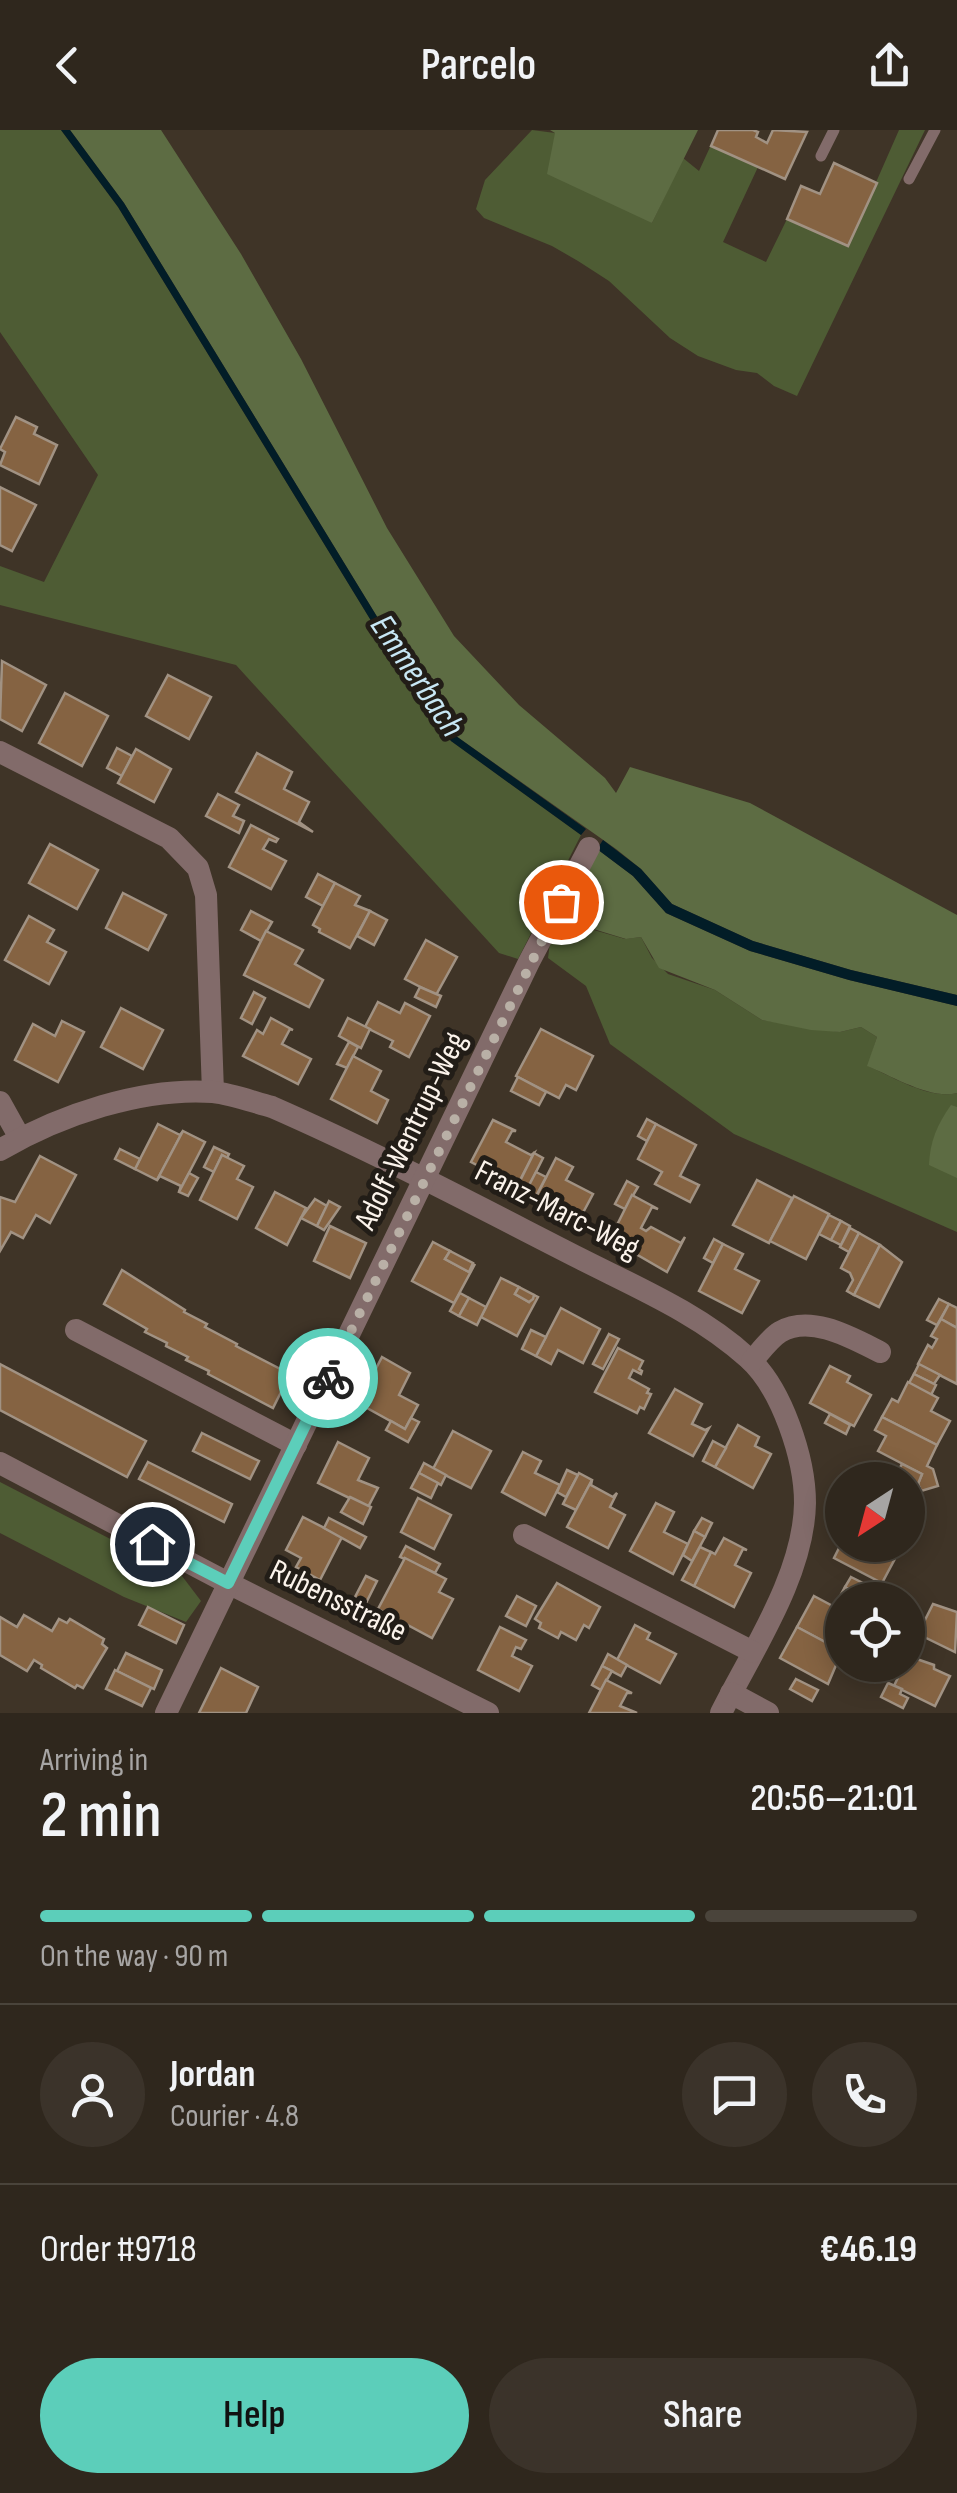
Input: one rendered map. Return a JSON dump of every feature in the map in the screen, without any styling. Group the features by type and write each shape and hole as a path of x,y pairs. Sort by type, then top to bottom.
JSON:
{"street":[{"path":"0,752 169,838 198,868 206,888 213,1092"},
{"name":"Adolf-Wentrup-Weg","path":"166,1713 532,956 589,848"},
{"name":"Franz-Marc-Weg","path":"0,1102 10,1144 128,1097 213,1092 272,1107 635,1286 721,1336 752,1360 796,1441 805,1505 784,1593 726,1703 768,1713"},
{"path":"752,1360 780,1332 814,1326 880,1352"},
{"path":"76,1330 296,1445"},
{"name":"Rubensstraße","path":"0,1463 488,1713"},
{"path":"524,1534 753,1652"}],"lane":[{"path":"821,156 834,130"},
{"path":"909,179 935,130"}],"green space":[{"path":"0,130 61,130 118,207 422,704 451,741 581,835 518,959 499,953 236,665 0,605 0,566 44,582 98,475 0,332"},
{"path":"70,130 161,130 241,254 301,359 387,528 454,636 519,705 605,778 616,793 630,767 750,803 957,915 957,995 753,941 672,904 641,869 616,849 456,736 428,700 124,203"},
{"path":"532,130 555,133 652,223 683,158 699,171 711,145 758,167 723,242 766,262 787,219 848,246 899,130 925,130 797,396 757,373 698,356 670,338 609,281 578,261 484,218 476,209 485,180"},
{"path":"550,130 698,130 652,223 547,174 555,133"},
{"path":"597,849 633,876 666,913 750,951 957,1006 957,1093 924,1090 867,1066 877,1037 861,1027 840,1032 811,1030 762,1020 715,990 659,968 641,937 626,939 577,924 576,895"},
{"path":"582,876 587,928 625,939 641,937 652,958 668,974 715,990 762,1020 840,1032 861,1027 877,1037 868,1066 924,1090 957,1093 957,1232 734,1134 610,1044 586,986 548,958 550,943"},
{"path":"951,1105 957,1107 957,1178 929,1165 935,1134"},
{"path":"0,1482 182,1576 201,1601 186,1622 124,1597 0,1533"}],"water":[{"path":"61,130 70,130 124,203 428,700 456,736 586,829 581,835 451,741 422,704 118,207"},
{"path":"603,840 641,869 672,904 753,941 957,995 957,1006 750,951 666,913 633,876 597,849"}],"building":[{"path":"718,130 753,130 758,132 756,137 767,143 773,130 807,132 785,179 711,146"},
{"path":"834,163 877,183 848,246 787,219 801,186 820,194"},
{"path":"16,417 37,427 34,434 57,445 39,484 0,465 5,452 0,449"},
{"path":"0,487 36,505 12,551 0,545"},
{"path":"2,661 46,685 22,731 0,719"},
{"path":"168,675 211,697 189,739 146,716"},
{"path":"65,693 108,716 82,766 39,743"},
{"path":"117,748 132,756 122,776 107,768"},
{"path":"136,749 171,769 154,802 118,783"},
{"path":"257,753 292,772 284,789 309,802 299,822 313,832 236,792"},
{"path":"218,794 239,805 233,816 244,821 239,833 206,816"},
{"path":"251,825 278,839 269,839 263,849 286,861 271,889 229,867"},
{"path":"50,844 98,870 77,909 29,883"},
{"path":"318,874 335,883 323,906 306,897"},
{"path":"335,883 360,896 355,905 370,911 350,948 313,925"},
{"path":"123,893 166,915 148,950 106,928"},
{"path":"251,911 272,922 261,941 241,930"},
{"path":"370,911 387,920 374,945 357,936"},
{"path":"29,916 54,930 47,942 66,952 49,984 5,960"},
{"path":"266,931 303,950 295,964 323,980 309,1007 244,975"},
{"path":"426,940 457,957 436,995 405,979"},
{"path":"420,987 441,996 436,1007 415,997"},
{"path":"254,992 265,998 252,1024 241,1018"},
{"path":"378,1002 400,1013 405,1003 430,1016 409,1057 390,1047 393,1041 365,1027"},
{"path":"121,1008 163,1030 143,1069 101,1047"},
{"path":"271,1018 293,1030 282,1044 311,1059 298,1084 243,1056 257,1030 263,1034"},
{"path":"348,1018 370,1029 361,1048 339,1036"},
{"path":"62,1021 84,1032 58,1082 15,1060 33,1024 55,1036"},
{"path":"541,1029 593,1056 576,1090 566,1085 559,1098 516,1076"},
{"path":"349,1042 358,1047 347,1068 337,1064"},
{"path":"353,1056 381,1071 371,1091 388,1100 377,1123 331,1099"},
{"path":"518,1077 546,1092 539,1105 511,1091"},
{"path":"647,1119 656,1124 647,1141 638,1136"},
{"path":"493,1120 516,1131 506,1142 534,1153 517,1186 471,1162"},
{"path":"158,1124 180,1135 183,1131 157,1180 135,1169"},
{"path":"656,1124 696,1145 680,1176 699,1185 690,1202 655,1184 662,1172 638,1159"},
{"path":"183,1131 205,1142 179,1192 181,1186 160,1176 157,1180"},
{"path":"214,1147 229,1154 227,1158 222,1155 214,1172 204,1167"},
{"path":"120,1149 140,1159 135,1169 115,1159"},
{"path":"534,1153 543,1158 528,1188 519,1183"},
{"path":"222,1155 244,1166 237,1179 253,1187 237,1219 200,1200"},
{"path":"40,1156 76,1175 50,1223 36,1215 23,1238 11,1232 0,1251 0,1197 15,1202"},
{"path":"556,1158 573,1167 566,1180 593,1194 578,1222 535,1199"},
{"path":"536,1172 546,1177 536,1196 526,1191"},
{"path":"189,1173 198,1178 188,1196 179,1192"},
{"path":"757,1180 792,1198 769,1243 733,1225"},
{"path":"627,1181 638,1187 625,1209 615,1204"},
{"path":"275,1192 306,1208 287,1245 256,1228"},
{"path":"632,1195 658,1209 652,1207 641,1228 646,1231 651,1227 681,1243 685,1237 667,1272 610,1239"},
{"path":"794,1196 829,1214 806,1259 770,1241"},
{"path":"315,1199 327,1206 317,1226 301,1218"},
{"path":"329,1201 340,1207 324,1230 317,1226"},
{"path":"829,1215 841,1221 831,1240 819,1234"},
{"path":"841,1221 850,1226 841,1245 831,1240"},
{"path":"330,1226 366,1243 350,1278 314,1261"},
{"path":"850,1228 859,1233 849,1252 840,1247"},
{"path":"859,1233 880,1245 854,1295 847,1291 853,1280 850,1273 841,1268"},
{"path":"714,1239 723,1244 713,1263 704,1258"},
{"path":"433,1242 450,1251 445,1259 469,1272 475,1264 454,1303 412,1281"},
{"path":"723,1244 743,1254 735,1269 759,1281 742,1313 699,1291"},
{"path":"880,1245 902,1262 879,1307 854,1295"},
{"path":"450,1251 473,1263 469,1272 445,1259"},
{"path":"122,1270 207,1324 205,1327 290,1374 273,1408 208,1374 167,1343 145,1332 147,1329 104,1304"},
{"path":"501,1278 519,1287 515,1294 529,1302 534,1295 538,1297 517,1336 481,1317"},
{"path":"519,1287 534,1295 533,1299 529,1302 515,1294"},
{"path":"460,1293 469,1298 459,1316 450,1311"},
{"path":"469,1298 486,1307 477,1325 459,1316"},
{"path":"939,1299 949,1304 937,1325 927,1320"},
{"path":"949,1304 957,1308 957,1328 941,1319"},
{"path":"561,1308 600,1329 583,1363 558,1350 551,1364 536,1356"},
{"path":"941,1319 957,1328 957,1384 918,1364 928,1345 932,1348 937,1339 931,1336"},
{"path":"531,1330 546,1337 536,1356 522,1349"},
{"path":"609,1334 619,1339 603,1369 593,1364"},
{"path":"618,1348 643,1361 641,1374 633,1370 629,1378 651,1394 644,1409 640,1407 637,1413 595,1392"},
{"path":"382,1357 410,1373 399,1395 418,1405 405,1429 358,1403"},
{"path":"0,1364 146,1441 127,1477 0,1410"},
{"path":"919,1364 940,1375 934,1384 914,1374"},
{"path":"830,1366 850,1376 847,1382 871,1395 854,1426 810,1403"},
{"path":"914,1374 936,1385 931,1395 909,1383"},
{"path":"908,1382 938,1398 931,1411 950,1421 937,1445 882,1417 892,1399 898,1402"},
{"path":"675,1389 702,1404 692,1424 709,1428 693,1456 649,1433"},
{"path":"830,1414 850,1425 846,1434 825,1423"},
{"path":"882,1417 937,1445 927,1466 933,1469 938,1486 925,1490 925,1462 899,1462 878,1451 886,1436 875,1430"},
{"path":"411,1418 419,1422 408,1442 386,1430 391,1421 405,1429"},
{"path":"738,1425 759,1437 755,1446 771,1454 753,1488 715,1467"},
{"path":"453,1431 491,1451 471,1488 433,1469"},
{"path":"202,1433 259,1461 250,1479 193,1451"},
{"path":"713,1441 726,1448 715,1467 703,1461"},
{"path":"338,1442 369,1458 358,1480 378,1488 368,1507 318,1483"},
{"path":"523,1452 541,1461 535,1473 560,1485 545,1515 502,1492"},
{"path":"148,1462 232,1504 224,1522 139,1479"},
{"path":"424,1463 446,1475 441,1485 419,1473"},
{"path":"567,1470 578,1475 566,1497 557,1492"},
{"path":"419,1473 438,1483 431,1498 411,1488"},
{"path":"579,1473 592,1480 576,1510 563,1504"},
{"path":"592,1480 591,1485 613,1497 617,1493 610,1507 625,1515 608,1548 567,1527"},
{"path":"350,1497 371,1507 363,1524 341,1512"},
{"path":"418,1498 451,1515 434,1549 401,1532"},
{"path":"656,1503 674,1512 664,1532 688,1544 673,1574 630,1551"},
{"path":"303,1517 342,1537 320,1580 296,1567 301,1558 286,1550"},
{"path":"329,1518 366,1537 360,1548 324,1528"},
{"path":"702,1518 712,1523 705,1537 694,1531"},
{"path":"694,1531 705,1537 692,1561 683,1555"},
{"path":"724,1538 747,1550 743,1549 735,1565 751,1573 734,1607 694,1586 711,1552 715,1554"},
{"path":"406,1546 440,1564 435,1573 400,1557"},
{"path":"700,1547 711,1552 694,1586 682,1580"},
{"path":"405,1558 446,1579 439,1592 453,1599 432,1638 378,1609"},
{"path":"842,1562 893,1562 880,1582"},
{"path":"366,1576 377,1581 366,1603 355,1597"},
{"path":"557,1583 600,1607 589,1628 584,1625 576,1640 561,1632 558,1638 539,1628 541,1623 535,1619"},
{"path":"517,1596 536,1606 526,1626 506,1616"},
{"path":"814,1596 825,1602 825,1642 797,1627"},
{"path":"933,1604 957,1612 955,1652 925,1637 925,1620"},
{"path":"148,1607 184,1625 176,1643 139,1625"},
{"path":"24,1615 52,1631 59,1619 67,1623 70,1619 104,1639 102,1644 107,1648 83,1688 75,1688 34,1660 27,1671 0,1655 0,1617 17,1627"},
{"path":"635,1625 650,1633 647,1639 676,1654 660,1683 617,1660"},
{"path":"500,1627 526,1640 512,1656 532,1666 519,1691 478,1670"},
{"path":"797,1627 825,1642 828,1684 780,1658"},
{"path":"126,1653 162,1670 154,1689 117,1671"},
{"path":"608,1654 627,1665 621,1676 602,1666"},
{"path":"925,1662 950,1676 935,1706 894,1686 896,1682 925,1682"},
{"path":"602,1666 612,1671 601,1690 592,1685"},
{"path":"221,1668 258,1687 246,1713 199,1713"},
{"path":"115,1670 151,1688 142,1706 106,1689"},
{"path":"796,1679 818,1690 812,1701 790,1689"},
{"path":"606,1680 632,1693 627,1693 620,1706 637,1713 589,1713"},
{"path":"888,1683 902,1689 900,1694 908,1698 903,1708 881,1697"}],"way so far":[{"path":"328,1378 561,902"}],"route":[{"path":"152,1544 228,1583 328,1378"}],"water label":[{"name":"Emmerbach","path":"417,676"}]}
